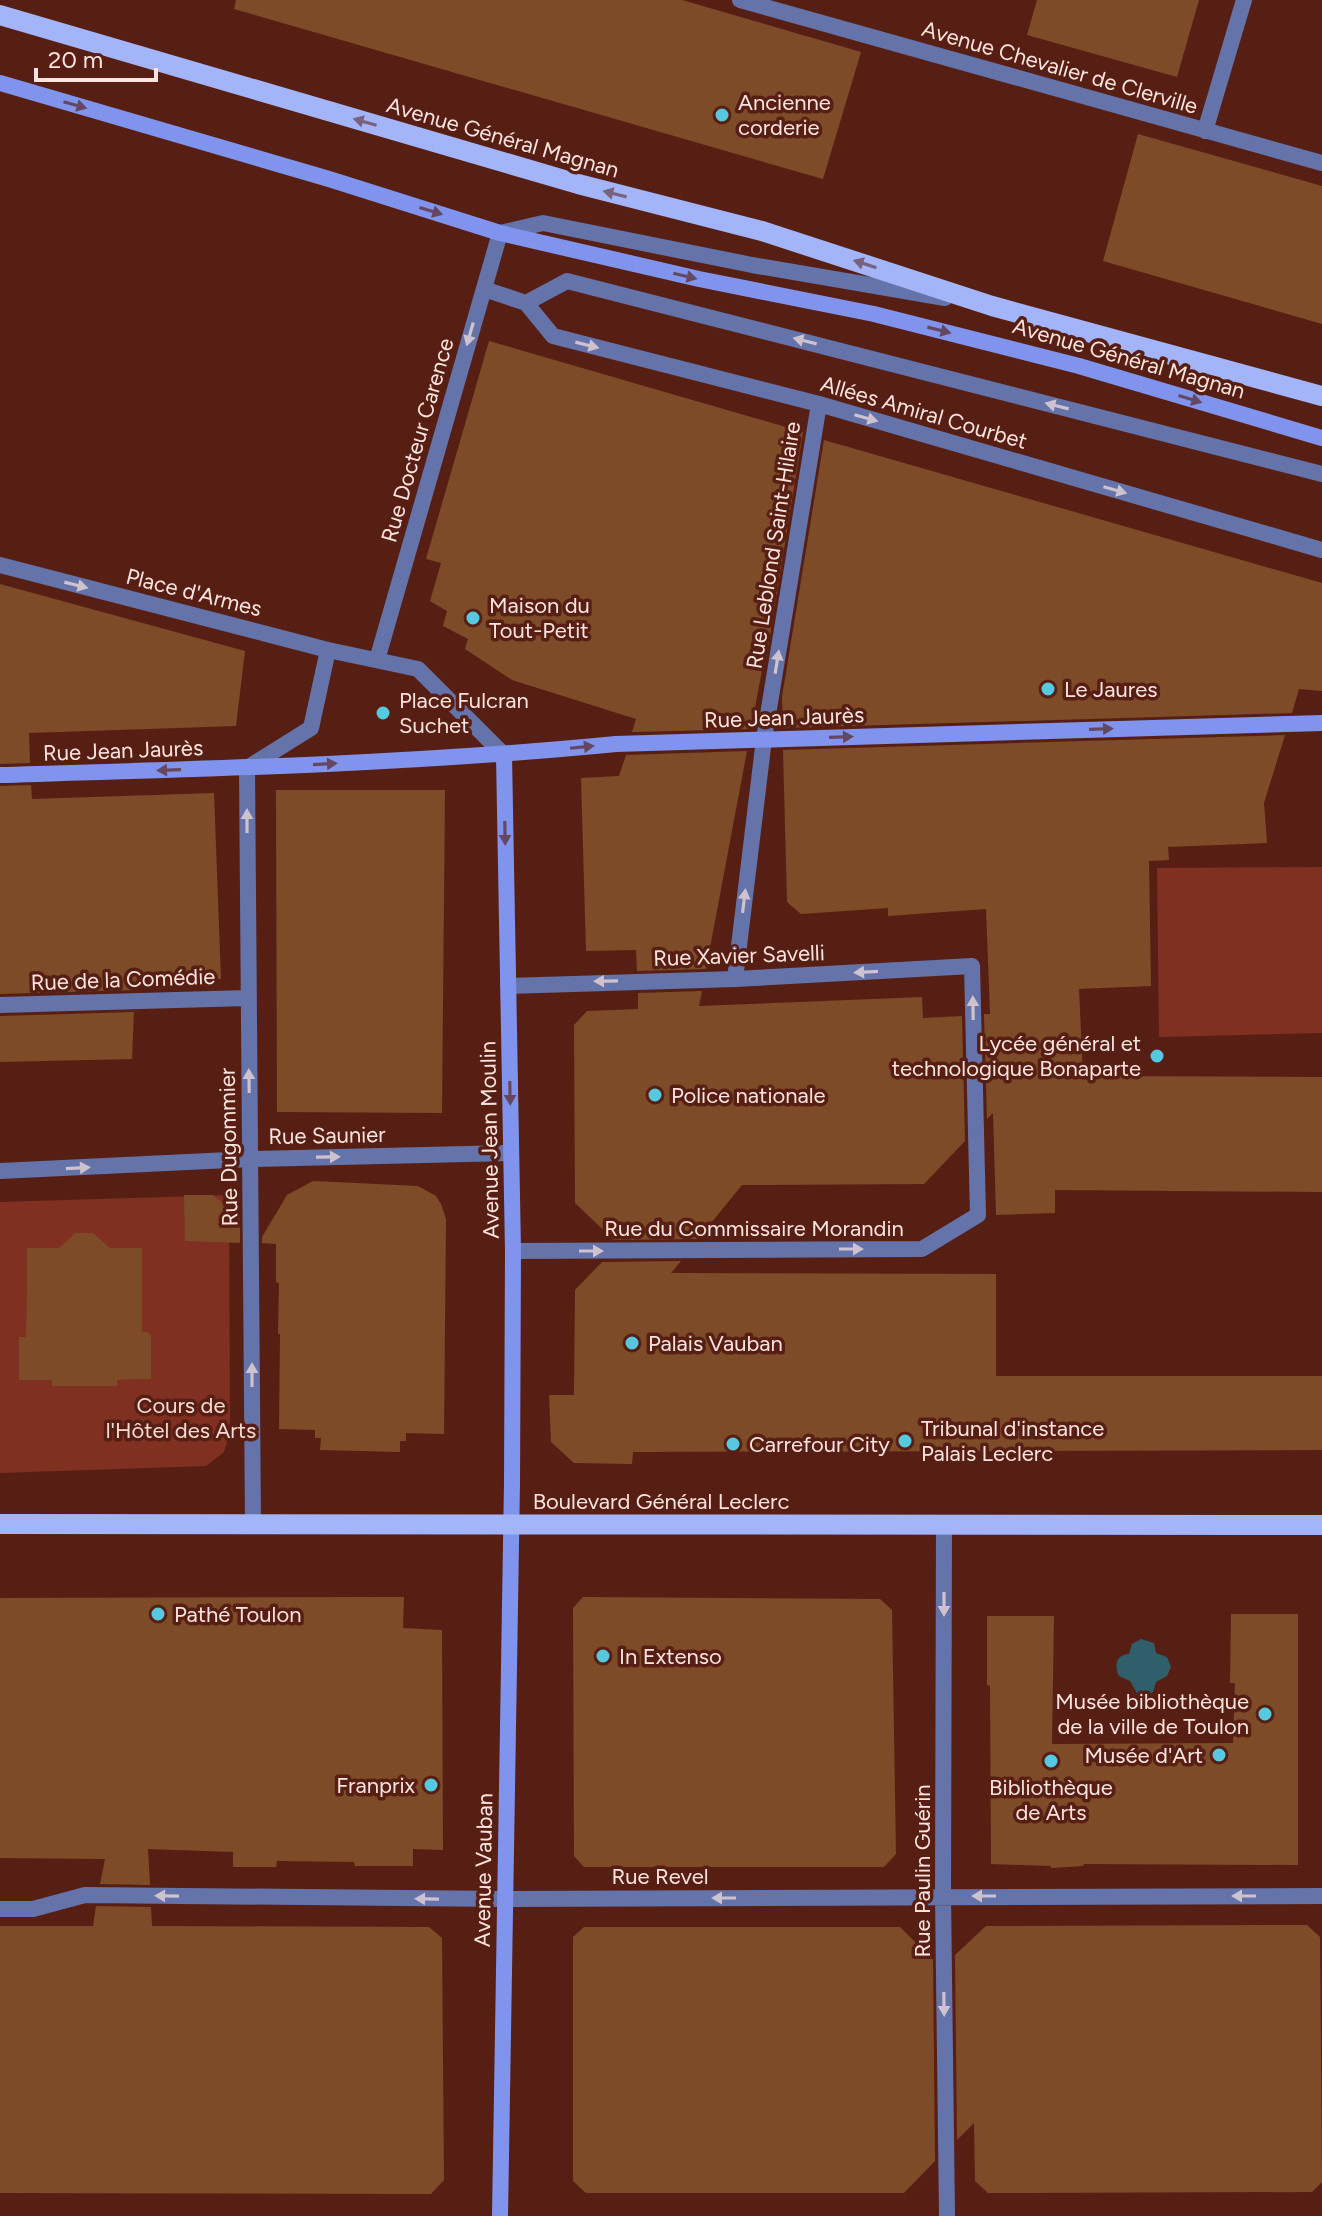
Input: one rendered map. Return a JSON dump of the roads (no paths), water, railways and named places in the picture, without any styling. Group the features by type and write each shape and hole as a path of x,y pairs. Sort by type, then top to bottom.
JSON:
{"main road":[{"name":"Avenue Général Magnan","path":"0,15 578,184 762,231 992,306 1322,396"},
{"name":"Boulevard Général Leclerc","path":"0,1524 1322,1525"}],"street":[{"name":"Avenue Chevalier de Clerville","path":"740,0 1322,163"},
{"path":"1205,131 1244,0"},
{"name":"Avenue Général Magnan","path":"0,83 329,179 500,233 699,279 888,317 1079,366 1322,438"},
{"name":"Avenue Général Magnan","path":"500,233 543,223 752,265 992,306"},
{"name":"Rue Docteur Carence","path":"377,660 500,233"},
{"name":"Allées Amiral Courbet","path":"1322,474 567,281 526,303 553,336 819,404 1322,550"},
{"path":"484,289 526,303"},
{"name":"Rue Leblond Saint-Hilaire","path":"735,979 764,739 819,404"},
{"name":"Place d'Armes","path":"0,565 377,660"},
{"name":"Rue Jean Jaurès","path":"247,768 311,728 328,650"},
{"path":"377,660 418,669 504,755"},
{"name":"Rue Jean Jaurès","path":"0,775 247,768 504,755 616,744 1322,723"},
{"name":"Avenue Jean Moulin","path":"504,755 513,1251 511,1525"},
{"name":"Rue Dugommier","path":"247,768 253,1525"},
{"name":"Rue Xavier Savelli","path":"508,986 735,979 972,966"},
{"name":"Rue du Commissaire Morandin","path":"513,1251 922,1249 978,1215 972,966"},
{"name":"Rue de la Comédie","path":"0,1005 247,998"},
{"name":"Rue Saunier","path":"0,1171 250,1159 511,1153"},
{"name":"Avenue Vauban","path":"500,2216 511,1525"},
{"name":"Rue Paulin Guérin","path":"944,1526 943,1896 947,2216"},
{"name":"Rue Revel","path":"0,1909 33,1909 85,1895 505,1899 1322,1896"}],"water":[{"path":"1141,1639 1154,1643 1156,1653 1167,1657 1171,1667 1167,1676 1156,1682 1153,1692 1148,1695 1137,1693 1130,1681 1119,1676 1117,1668 1119,1658 1129,1654 1132,1644"}],"place":[{"name":"Ancienne corderie","path":"722,115"},
{"name":"Maison du Tout-Petit","path":"473,618"},
{"name":"Le Jaures","path":"1048,689"},
{"name":"Place Fulcran Suchet","path":"383,713"},
{"name":"Lycée général et technologique Bonaparte","path":"1157,1056"},
{"name":"Police nationale","path":"655,1095"},
{"name":"Palais Vauban","path":"632,1343"},
{"name":"Tribunal d'instance Palais Leclerc","path":"905,1441"},
{"name":"Carrefour City","path":"733,1444"},
{"name":"Pathé Toulon","path":"158,1614"},
{"name":"In Extenso","path":"603,1656"},
{"name":"Musée bibliothèque de la ville de Toulon","path":"1265,1714"},
{"name":"Musée d'Art","path":"1219,1755"},
{"name":"Bibliothèque de Arts","path":"1051,1761"},
{"name":"Franprix","path":"431,1785"}],"park label":[{"name":"Cours de l'Hôtel des Arts","path":"181,1418"}]}
